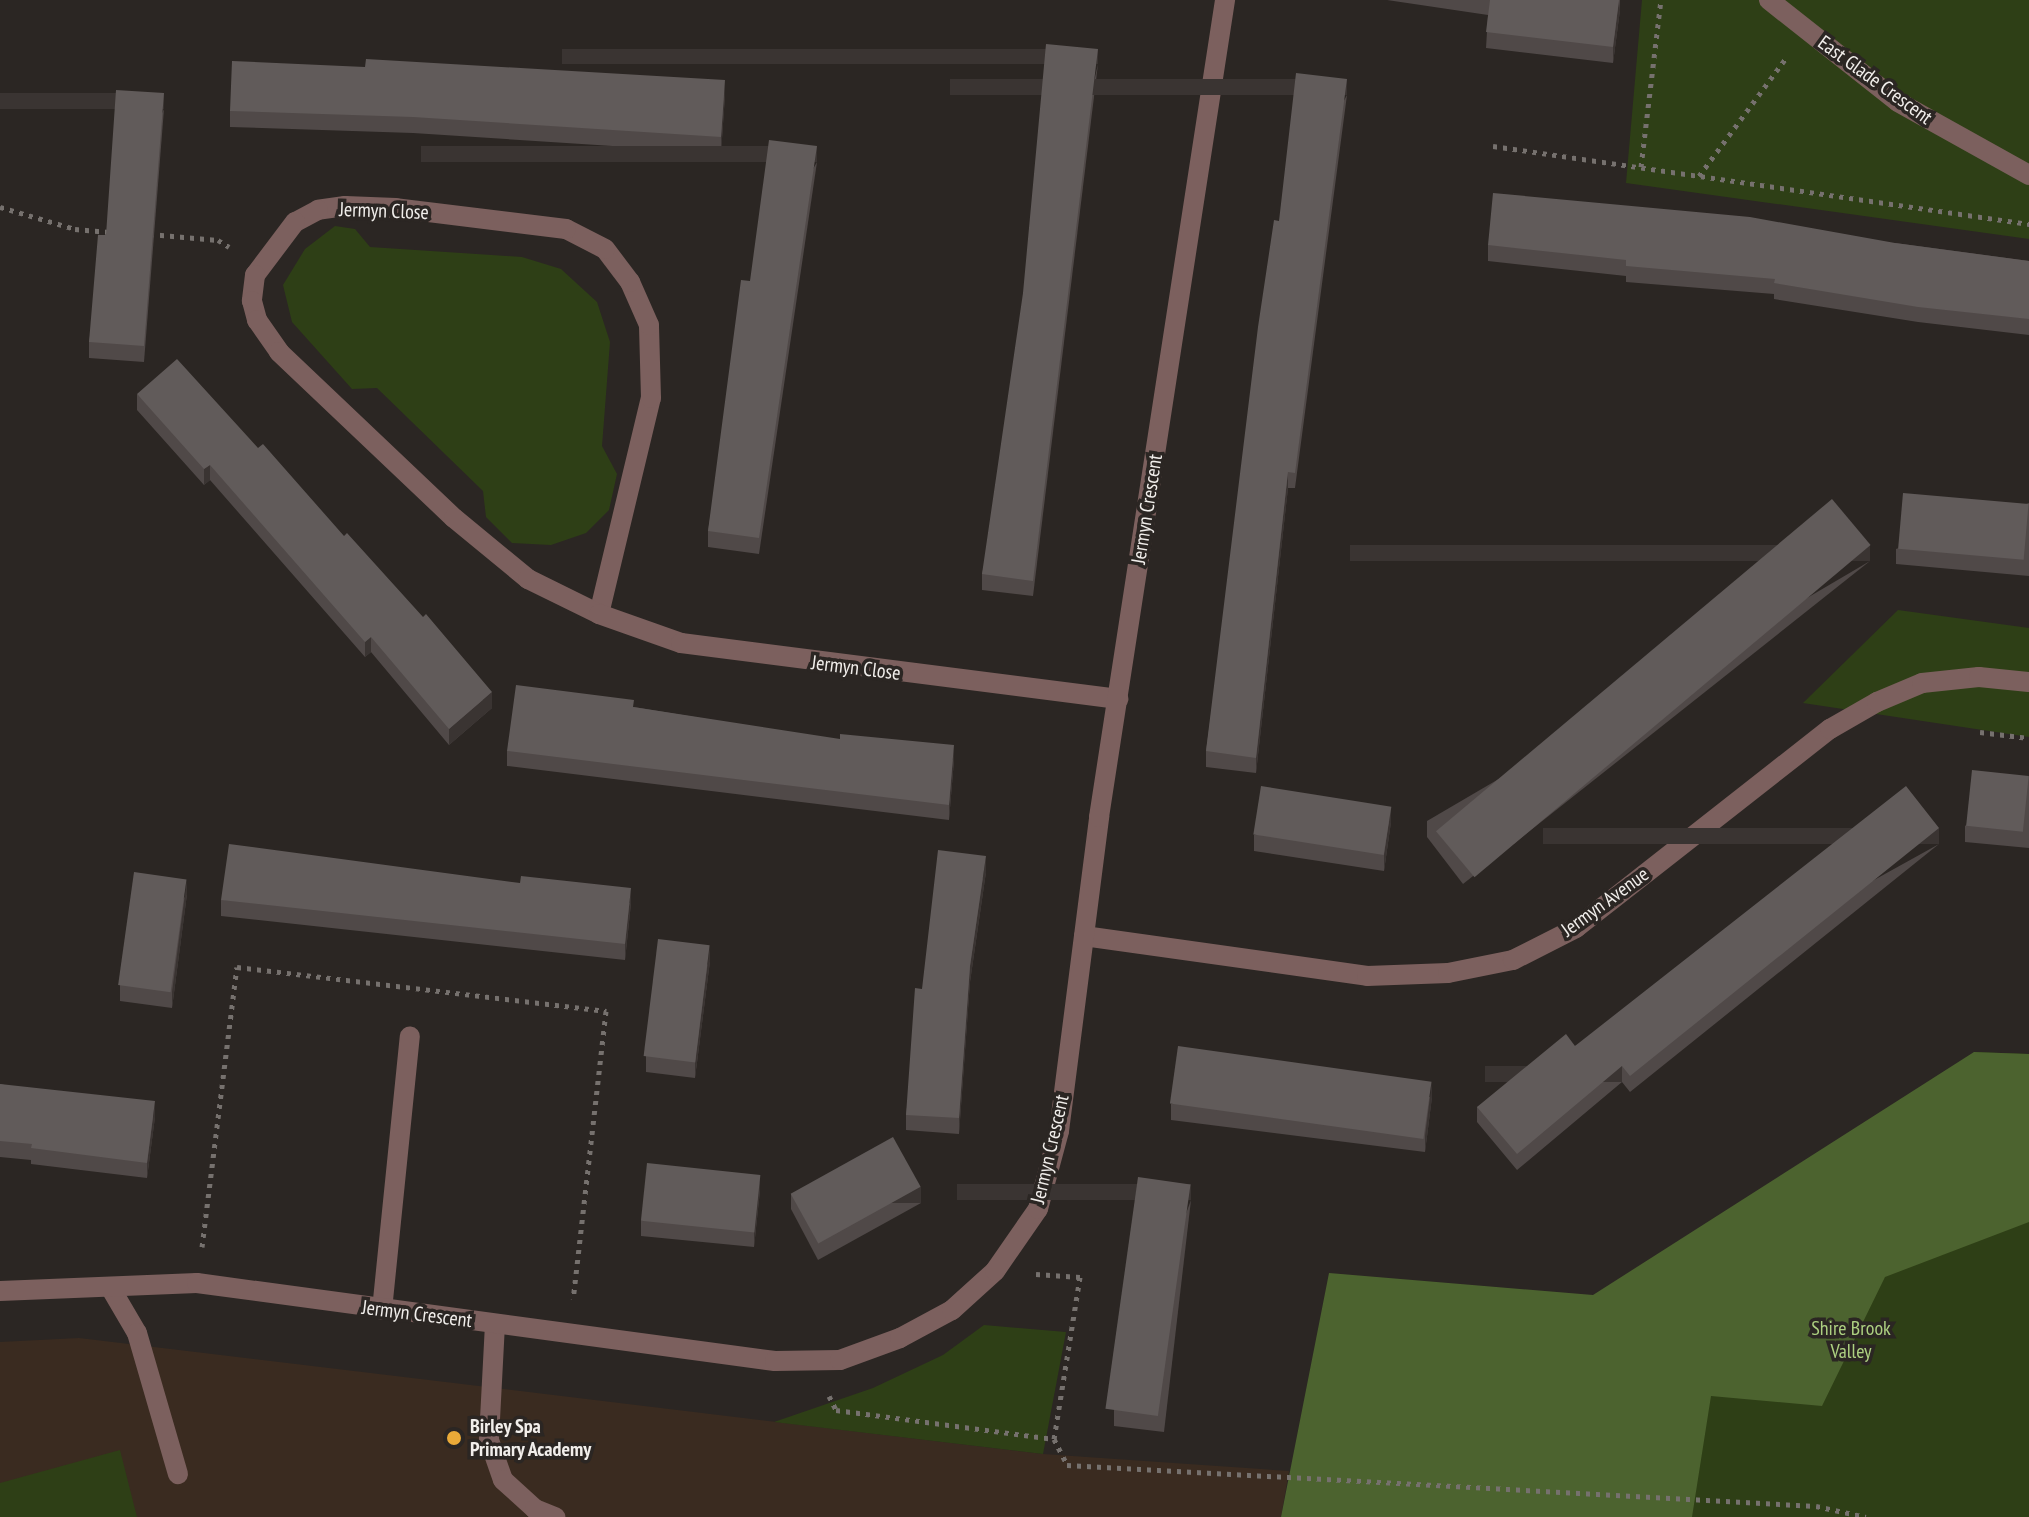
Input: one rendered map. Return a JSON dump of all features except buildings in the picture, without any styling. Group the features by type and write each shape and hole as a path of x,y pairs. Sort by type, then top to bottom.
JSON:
{"street":[{"name":"Jermyn Crescent","path":"0,1291 197,1283 775,1361 840,1360 900,1338 952,1310 995,1271 1041,1196 1059,1131 1118,699 1225,0"},
{"name":"East Glade Crescent","path":"1769,0 1898,102 2029,175"},
{"name":"Jermyn Close","path":"599,614 651,398 649,325 630,282 605,249 566,229 345,206 318,210 295,222 261,267 252,301 257,320 279,352 454,518 528,579 599,614 681,643 743,654 1118,699"},
{"name":"Jermyn Avenue","path":"1084,936 1367,976 1448,973 1513,960 1576,928 1830,729 1877,702 1922,683 1979,677 2029,682"},
{"path":"382,1310 410,1036"},
{"path":"110,1287 137,1333 178,1474"},
{"path":"495,1324 489,1440 503,1480 535,1509 555,1517"}],"path":[{"path":"1641,167 1661,0"},
{"path":"1699,176 1807,30"},
{"path":"1493,146 2029,224"},
{"path":"0,207 75,229 123,232"},
{"path":"139,234 218,240 261,267"},
{"path":"1980,732 2029,738"},
{"path":"995,1271 1080,1277 1054,1439 1067,1465 1122,1471 1800,1505 1861,1512 1866,1517"},
{"path":"809,1360 836,1410 1054,1439"}],"shaded area":[{"name":"Birley Spa Primary Academy","path":"79,1338 1043,1454 1289,1471 1281,1517 0,1517 0,1342"}],"green space":[{"path":"1642,0 2029,0 2029,239 1626,183"},
{"path":"335,226 355,229 370,247 522,257 561,269 597,302 610,342 602,446 617,474 609,510 586,533 551,545 512,543 486,517 483,491 377,388 352,389 292,322 283,285 305,249"},
{"path":"1898,610 2029,628 2029,737 1803,703"},
{"name":"Shire Brook Valley","path":"1974,1052 2029,1054 2029,1517 1552,1517"},
{"name":"Shire Brook Valley","path":"1974,1052 2029,1054 2029,1222 1885,1277 1822,1406 1711,1396 1692,1517 1281,1517 1329,1273 1593,1295"},
{"path":"984,1325 1066,1332 1043,1454 774,1422 873,1388 943,1355"},
{"path":"120,1450 137,1517 0,1517 0,1483"}],"place":[{"name":"Birley Spa Primary Academy","path":"454,1438"}]}
